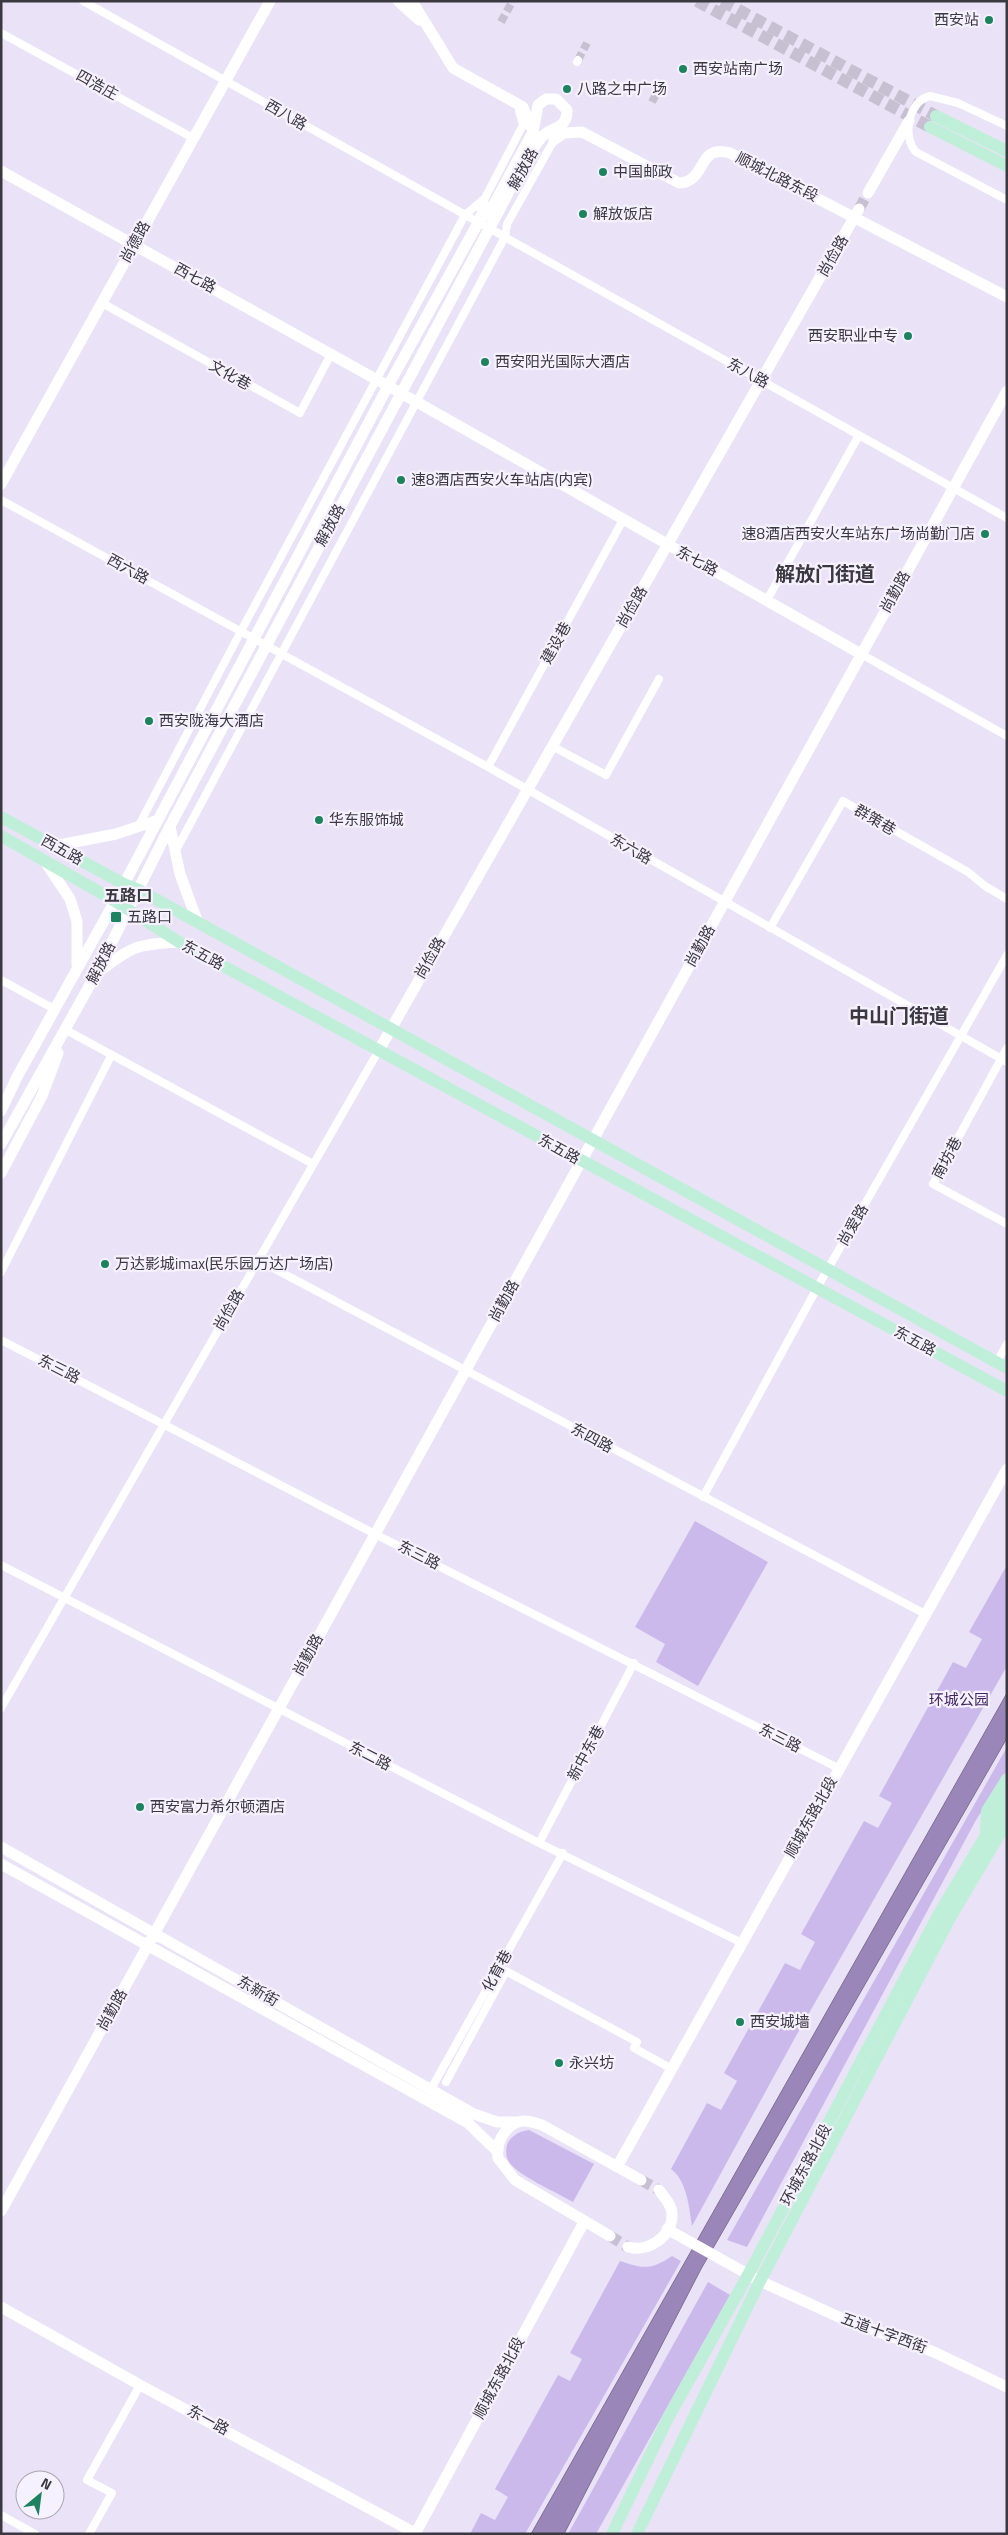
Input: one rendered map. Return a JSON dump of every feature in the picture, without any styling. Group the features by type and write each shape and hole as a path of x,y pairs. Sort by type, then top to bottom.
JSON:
{"main road":[{"path":"1007,151 933,121 1007,166"},
{"name":"西五路","path":"1,817 124,884"},
{"name":"西五路","path":"1,836 115,900"},
{"name":"东五路","path":"124,884 139,890 1002,1365"},
{"name":"东五路","path":"115,900 179,942 1007,1391"},
{"path":"985,1835 987,1811 1007,1779"},
{"name":"环城东路北段","path":"612,2534 668,2418 748,2275 940,1912 1007,1800"},
{"name":"环城东路北段","path":"636,2534 760,2282 950,1918 1006,1826"}],"street":[{"name":"西八路","path":"83,1 489,229"},
{"name":"尚德路","path":"1,484 270,1"},
{"path":"398,1 428,27"},
{"path":"412,1 453,68 463,75 510,98 523,107 529,118 485,198 478,223"},
{"name":"四浩庄","path":"1,33 193,138"},
{"path":"868,193 920,102 930,96 958,103 1007,126"},
{"name":"解放路","path":"1,1112 54,1009 124,884 388,386 478,223 494,204 533,132 529,118 546,99 556,99 567,110 566,120 563,125 541,137 489,229 170,826 96,974 66,1030 30,1089 1,1144"},
{"path":"909,121 910,145 916,152 1007,200"},
{"name":"顺城北路东段","path":"554,140 564,133 582,132 678,183 688,182 694,178 706,158 712,152 722,151 857,213 1007,297"},
{"path":"175,852 415,401 505,238 507,224 554,140"},
{"name":"西七路","path":"1,171 388,386"},
{"path":"139,826 241,631 464,215 485,198"},
{"name":"尚俭路","path":"1,1708 857,213"},
{"path":"489,229 507,224"},
{"name":"东八路","path":"489,229 1007,518"},
{"name":"文化巷","path":"102,303 300,414 331,354"},
{"name":"东七路","path":"388,386 1007,736"},
{"name":"尚勤路","path":"1,2210 1007,391"},
{"path":"767,600 859,435"},
{"name":"西六路","path":"1,500 254,638"},
{"name":"建设巷","path":"488,767 624,518"},
{"name":"东六路","path":"254,638 488,767 1004,1060"},
{"path":"552,746 606,775 659,679"},
{"name":"群策巷","path":"770,928 842,801 968,872 984,886 1007,899"},
{"path":"54,846 116,834 158,820"},
{"path":"170,826 180,874 198,923"},
{"path":"44,860 70,899 77,921 77,968"},
{"path":"96,974 137,946 179,942"},
{"name":"尚爱路","path":"703,1497 827,1270 1007,954"},
{"path":"1,980 54,1009"},
{"path":"1,1173 42,1096 66,1030 314,1164"},
{"path":"1004,1060 1007,1048"},
{"path":"1,1272 111,1056"},
{"name":"南坊巷","path":"1004,1060 933,1184 1007,1224"},
{"path":"1,1155 14,1150"},
{"name":"东四路","path":"258,1260 927,1616"},
{"name":"东三路","path":"1,1340 375,1534 634,1663 838,1768"},
{"path":"1002,1365 1007,1344"},
{"name":"顺城东路北段","path":"617,2167 838,1768 927,1616 1007,1468"},
{"name":"东二路","path":"1,1565 539,1843 563,1853 742,1943"},
{"name":"新中东巷","path":"539,1843 634,1663"},
{"name":"东新街","path":"1,1847 483,2118 497,2122 530,2121 542,2125 641,2180"},
{"name":"化育巷","path":"431,2089 563,1853"},
{"name":"东新街","path":"1,1864 468,2122 497,2151 498,2158 515,2180 610,2236"},
{"path":"446,2082 506,1971 636,2042 634,2048 672,2069"},
{"path":"497,2151 499,2140 505,2132 518,2122"},
{"path":"628,2247 644,2248 652,2246 667,2229 672,2214 669,2204 658,2190"},
{"name":"顺城东路北段","path":"415,2533 584,2222"},
{"name":"五道十字西街","path":"667,2229 760,2282 841,2318 934,2352 1007,2387"},
{"name":"东一路","path":"1,2307 140,2385 415,2533"},
{"path":"89,2534 112,2493 87,2480 140,2385"},
{"path":"1,2515 35,2534"}],"green space":[{"path":"695,1521 768,1562 698,1686 656,1662 665,1644 635,1627"},
{"name":"环城公园","path":"1007,1565 1007,1666 796,2036 692,2226 684,2187 681,2180 671,2169 707,2103 721,2110 737,2081 724,2073 785,1963 800,1970 815,1942 801,1934 864,1821 878,1828 892,1803 879,1796 953,1662 966,1668 982,1639 969,1632"},
{"path":"1007,1747 1007,1772 976,1820 747,2247 727,2240"},
{"path":"529,2130 594,2164 573,2202 527,2177 508,2160 506,2150 509,2141 518,2133"},
{"path":"672,2256 681,2261 525,2534 470,2534 481,2513 495,2520 508,2497 495,2489 558,2375 570,2381 582,2359 570,2353 620,2261 635,2266 647,2267 658,2264"},
{"path":"708,2282 730,2295 596,2534 568,2534"}],"shaded area":[{"path":"1007,1693 1007,1738 701,2269 564,2534 531,2534"}],"tunnel":[{"path":"697,1 930,127"},
{"path":"722,1 936,116"},
{"path":"501,22 512,2"},
{"path":"578,60 587,43"},
{"path":"652,102 662,83"},
{"path":"859,209 868,193"},
{"path":"641,2180 659,2190"},
{"path":"610,2236 628,2247"}],"place":[{"name":"西安站","path":"989,20"},
{"name":"西安站南广场","path":"683,69"},
{"name":"八路之中广场","path":"567,89"},
{"name":"中国邮政","path":"603,172"},
{"name":"解放饭店","path":"583,214"},
{"name":"西安职业中专","path":"908,336"},
{"name":"西安阳光国际大酒店","path":"485,362"},
{"name":"速8酒店西安火车站店(内宾)","path":"401,480"},
{"name":"速8酒店西安火车站东广场尚勤门店","path":"985,534"},
{"name":"西安陇海大酒店","path":"149,721"},
{"name":"华东服饰城","path":"319,820"},
{"name":"五路口","path":"116,917"},
{"name":"万达影城imax(民乐园万达广场店)","path":"105,1264"},
{"name":"西安富力希尔顿酒店","path":"140,1807"},
{"name":"西安城墙","path":"740,2022"},
{"name":"永兴坊","path":"559,2063"}],"district":[{"name":"解放门街道","path":"825,574"},
{"name":"五路口","path":"128,895"},
{"name":"中山门街道","path":"899,1016"}]}
